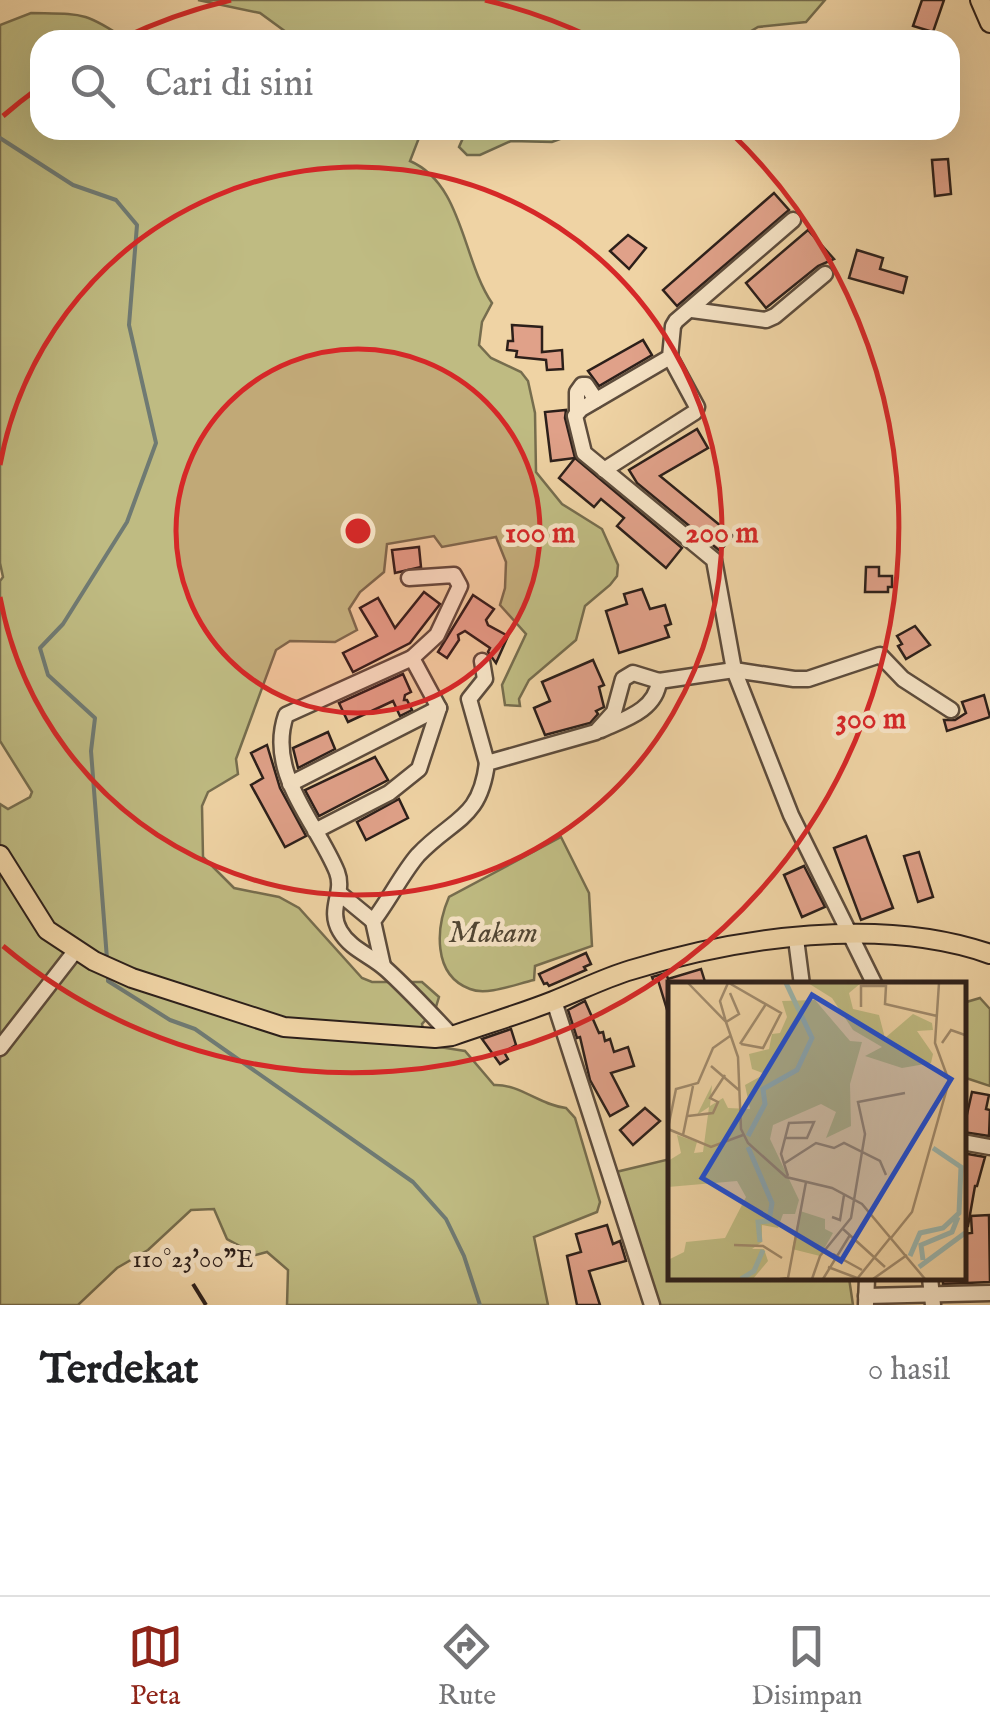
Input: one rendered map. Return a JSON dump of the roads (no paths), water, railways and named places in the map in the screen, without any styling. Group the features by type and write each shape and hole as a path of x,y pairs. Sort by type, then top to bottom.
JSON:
{"main road":[{"path":"980,0 990,22"},
{"path":"0,855 47,930 94,961 132,978 284,1027 452,1036 626,971 711,947 847,934 921,937 990,954"}],"street":[{"path":"604,470 695,412 697,407 670,357 673,326 793,220"},
{"path":"692,310 766,320 825,274"},
{"path":"670,357 577,412 580,449 712,556 734,670 791,815 873,982"},
{"path":"409,578 454,574 460,586 437,635 412,658 286,716 280,744 290,784 339,876 339,893 333,905 339,930 350,945 384,966 452,1036"},
{"path":"596,732 614,712 623,679 633,672 659,681 734,670 794,680 880,655 903,679 951,710"},
{"path":"315,831 389,793 419,768 439,708 412,658"},
{"path":"373,921 416,857 477,803 484,790 488,763 469,699 485,678 482,661"},
{"path":"488,763 596,732 640,711 658,692 659,681"},
{"path":"290,784 439,708"},
{"path":"339,893 373,921 384,966"},
{"path":"796,939 802,982"},
{"path":"0,1048 76,950"},
{"path":"554,1001 652,1305"},
{"path":"965,1143 990,1147"},
{"path":"866,1300 933,1300 990,1294"}],"waterway":[{"path":"0,138 73,185 116,200 137,225 129,325 156,443 127,522 63,624 40,648 48,675 95,718 91,751 107,959"},
{"path":"108,974 108,981 170,1020 195,1029 413,1182 446,1219 464,1256 480,1305"}],"park label":[{"name":"Makam","path":"493,934"}]}
